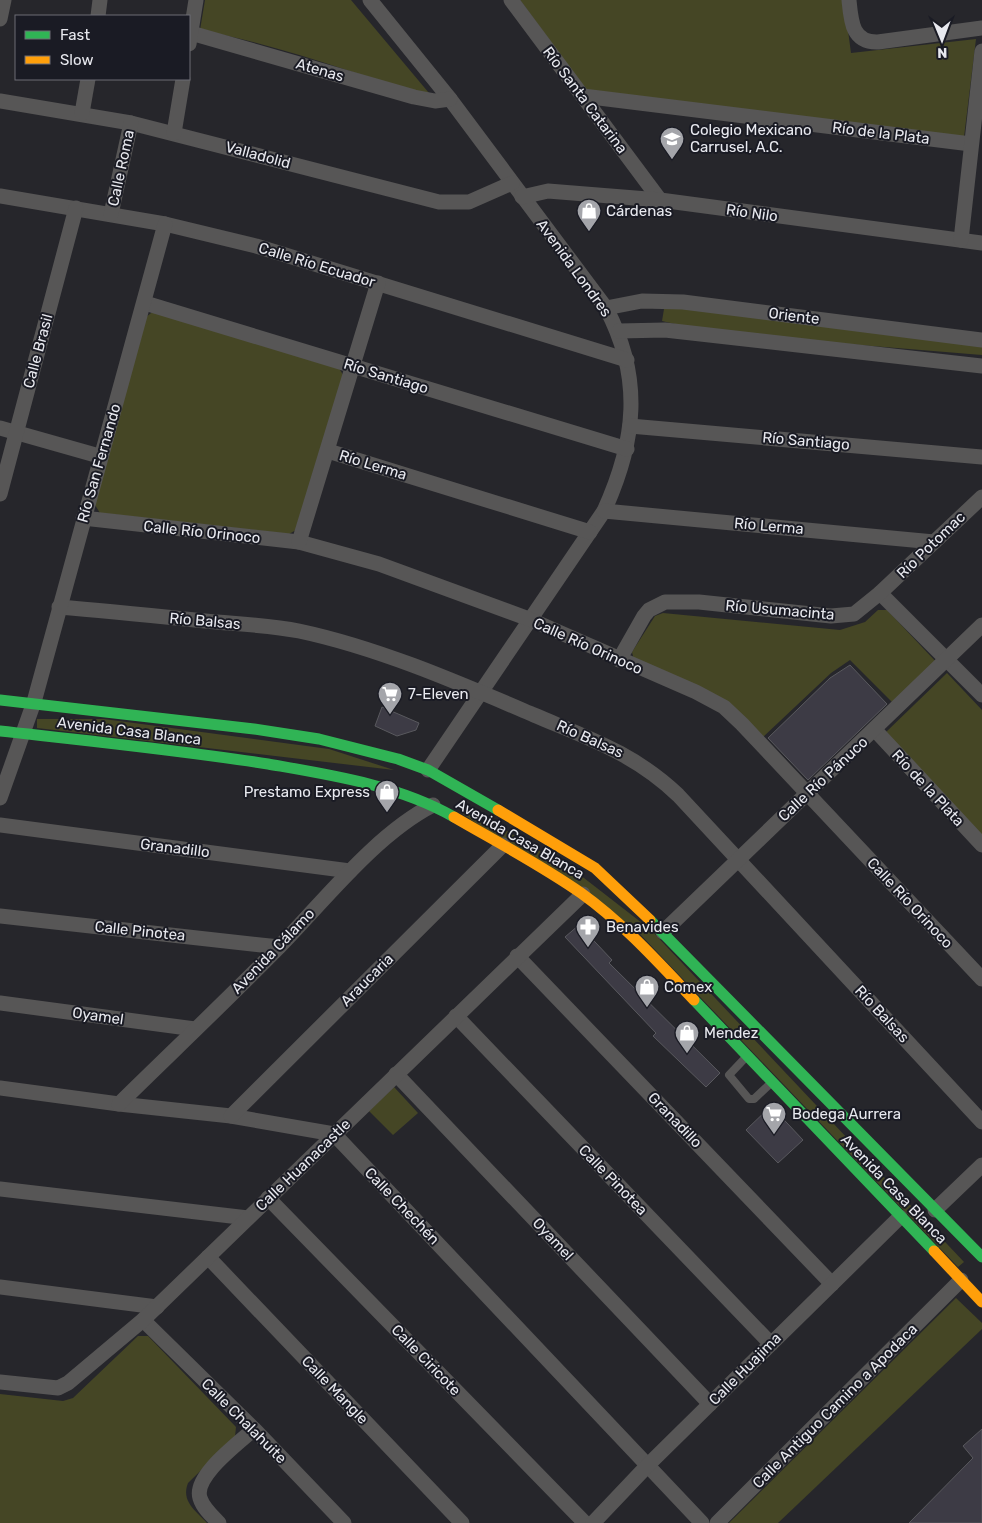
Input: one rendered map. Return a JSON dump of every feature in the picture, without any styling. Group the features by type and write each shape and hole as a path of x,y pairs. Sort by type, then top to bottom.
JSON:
{"street":[{"path":"0,19 4,0"},
{"path":"98,15 100,0"},
{"path":"190,39 196,0"},
{"name":"Avenida Londres","path":"370,0 450,99 606,308 619,331 627,360 632,400 627,449 618,479 604,511 428,770"},
{"name":"Río Santa Catarina","path":"511,0 660,200"},
{"path":"849,0 851,22 855,33 866,41 878,42 982,28"},
{"name":"Atenas","path":"190,39 414,97 435,101 450,99"},
{"path":"961,240 982,51"},
{"path":"82,113 88,80"},
{"path":"174,133 183,80"},
{"name":"Río de la Plata","path":"583,96 971,144"},
{"name":"Valladolid","path":"0,102 82,113 131,123 439,202 454,204 469,202 512,183"},
{"name":"Calle Roma","path":"111,214 131,123"},
{"name":"Río Nilo","path":"522,196 548,191 660,200 982,243"},
{"name":"Calle Río Ecuador","path":"0,196 165,224 256,246 627,360"},
{"name":"Calle Brasil","path":"0,494 76,208"},
{"name":"Río San Fernando","path":"0,798 34,702 100,456 145,303 165,224"},
{"path":"299,542 378,283"},
{"name":"Oriente","path":"606,308 642,301 682,302 982,340"},
{"name":"Río Santiago","path":"145,303 627,449"},
{"name":"Oriente","path":"619,331 665,330 982,366"},
{"name":"Río Santiago","path":"630,426 982,457"},
{"path":"0,428 100,456"},
{"name":"Río Lerma","path":"328,451 590,532"},
{"name":"Río Potomac","path":"880,593 982,497"},
{"name":"Río Lerma","path":"604,511 934,542"},
{"name":"Calle Río Orinoco","path":"83,518 299,542 387,566 529,620 696,692 724,707 982,979"},
{"path":"880,593 982,695"},
{"name":"Río Usumacinta","path":"618,660 644,616 649,610 664,602 699,602 843,616 860,610 880,593"},
{"name":"Río Balsas","path":"59,607 298,631 348,643 482,692 611,747 637,761 656,774 678,795 982,1122"},
{"name":"Calle Río Pánuco","path":"663,932 982,625"},
{"name":"Avenida Casa Blanca","path":"0,700 34,702 319,739 358,747 428,770 476,797 580,857 621,890 982,1257"},
{"name":"Río de la Plata","path":"874,730 982,845"},
{"name":"Avenida Casa Blanca","path":"0,731 289,767 340,776 377,786 438,798 503,845 583,894 645,948 900,1217 970,1278 982,1302"},
{"path":"413,775 428,770 438,798 476,797"},
{"path":"377,786 397,780"},
{"name":"Avenida Cálamo","path":"119,1104 279,947 350,871 410,818 438,798"},
{"name":"Granadillo","path":"0,825 350,871"},
{"name":"Araucaria","path":"231,1116 503,845"},
{"path":"602,910 615,904 621,890"},
{"name":"Calle Huanacastle","path":"0,1382 62,1387 143,1320 583,894"},
{"name":"Calle Pinotea","path":"0,916 279,947"},
{"name":"Granadillo","path":"517,956 832,1284"},
{"name":"Oyamel","path":"0,1003 195,1029"},
{"name":"Calle Pinotea","path":"456,1016 771,1344"},
{"name":"Oyamel","path":"396,1074 710,1404"},
{"path":"0,1088 119,1104 231,1116 334,1134"},
{"name":"Calle Chechén","path":"334,1134 702,1523"},
{"path":"935,1210 982,1165"},
{"path":"0,1189 248,1218"},
{"name":"Calle Ciricote","path":"268,1198 585,1523"},
{"name":"Calle Huajima","path":"593,1523 648,1465 900,1217"},
{"name":"Calle Mangle","path":"208,1257 462,1523"},
{"name":"Calle Antiguo Camino a Apodaca","path":"717,1523 970,1278"},
{"path":"0,1287 156,1307"},
{"name":"Calle Chalahuite","path":"143,1320 344,1523"},
{"path":"219,1523 203,1504 199,1493 200,1483 209,1471 254,1430"}],"lane":[{"path":"748,1056 729,1075 749,1099 754,1099 772,1082"}],"green space":[{"path":"205,0 351,0 434,99 288,52 200,30"},
{"path":"520,0 844,0 851,53 976,39 964,137 587,91"},
{"path":"665,303 982,343 982,355 714,333 662,321"},
{"path":"155,310 339,368 343,375 296,530 289,534 100,513 95,505 146,317"},
{"path":"878,610 887,610 939,665 895,705 850,660 831,673 762,738 634,660 632,652 655,616 663,613 840,630 865,622"},
{"path":"947,673 982,710 982,838 884,734"},
{"path":"37,719 104,719 329,749 394,770 37,728"},
{"path":"461,807 468,807 584,878 651,930 964,1262 958,1267 638,932 461,813"},
{"path":"394,1087 418,1113 393,1135 369,1111"},
{"path":"956,1298 982,1323 982,1329 778,1523 729,1523"},
{"path":"138,1336 148,1336 236,1427 235,1437 188,1483 186,1489 190,1505 207,1523 0,1523 0,1394 63,1401 73,1398"}],"building":[{"path":"850,665 887,704 808,780 768,738 830,678"},
{"name":"7-Eleven","path":"382,707 419,723 416,730 397,736 375,726"},
{"path":"579,925 612,960 609,963 720,1073 706,1087 653,1036 656,1033 565,937"},
{"name":"Bodega Aurrera","path":"771,1106 803,1140 778,1163 746,1130"},
{"path":"982,1429 982,1523 909,1523 973,1458 963,1446"}],"traffic: fast":[{"path":"0,700 254,729 319,739 398,759 428,770 498,810"},
{"path":"0,731 201,754 316,772 387,789 433,806 454,817"},
{"path":"650,920 982,1257"},
{"path":"694,1000 934,1251"}],"traffic: slow":[{"path":"498,810 595,868 650,920"},
{"path":"454,817 519,854 581,893 640,944 694,1000"},
{"path":"934,1251 982,1302"}],"place":[{"name":"Colegio Mexicano Carrusel, A.C.","path":"672,160"},
{"name":"Cárdenas","path":"589,232"},
{"name":"7-Eleven","path":"390,715"},
{"name":"Prestamo Express","path":"387,813"},
{"name":"Benavides","path":"588,948"},
{"name":"Comex","path":"647,1008"},
{"name":"Mendez","path":"687,1054"},
{"name":"Bodega Aurrera","path":"774,1135"}]}
